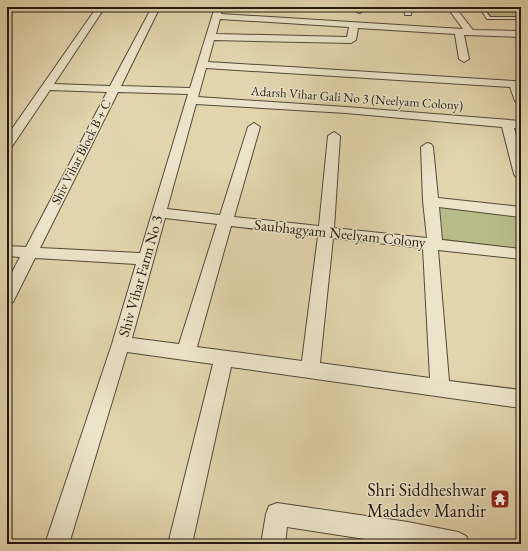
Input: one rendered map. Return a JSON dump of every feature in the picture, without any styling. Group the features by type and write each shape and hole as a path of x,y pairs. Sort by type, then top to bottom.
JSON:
{"street":[{"path":"7,145 45,87 101,7"},
{"name":"Shiv Vihar Block B + C","path":"7,298 156,7"},
{"path":"451,7 471,33"},
{"path":"218,11 459,33 521,34"},
{"name":"Shiv Vihar Farm No 3","path":"57,544 121,344 218,11"},
{"path":"211,37 316,38 351,40 354,24"},
{"path":"459,33 464,59"},
{"path":"203,65 518,84 521,101"},
{"name":"Adarsh Vihar Gali No 3 (Neelyam Colony)","path":"45,87 114,89 521,125"},
{"path":"507,124 521,174"},
{"path":"186,352 254,127"},
{"path":"310,369 326,232 334,136"},
{"path":"427,147 440,388"},
{"path":"430,202 521,212"},
{"name":"Saubhagyam Neelyam Colony","path":"158,213 521,254"},
{"path":"7,251 145,259"},
{"path":"121,344 310,369 521,400"},
{"path":"180,544 224,358"},
{"path":"273,544 277,514 408,534 458,544"}],"lane":[{"path":"481,7 489,18 521,18"}],"green space":[{"path":"484,7 513,7 521,17 491,17"},
{"path":"437,205 521,215 521,249 439,239"}],"place":[{"name":"Shri Siddheshwar Madadev Mandir","path":"500,499"}]}
